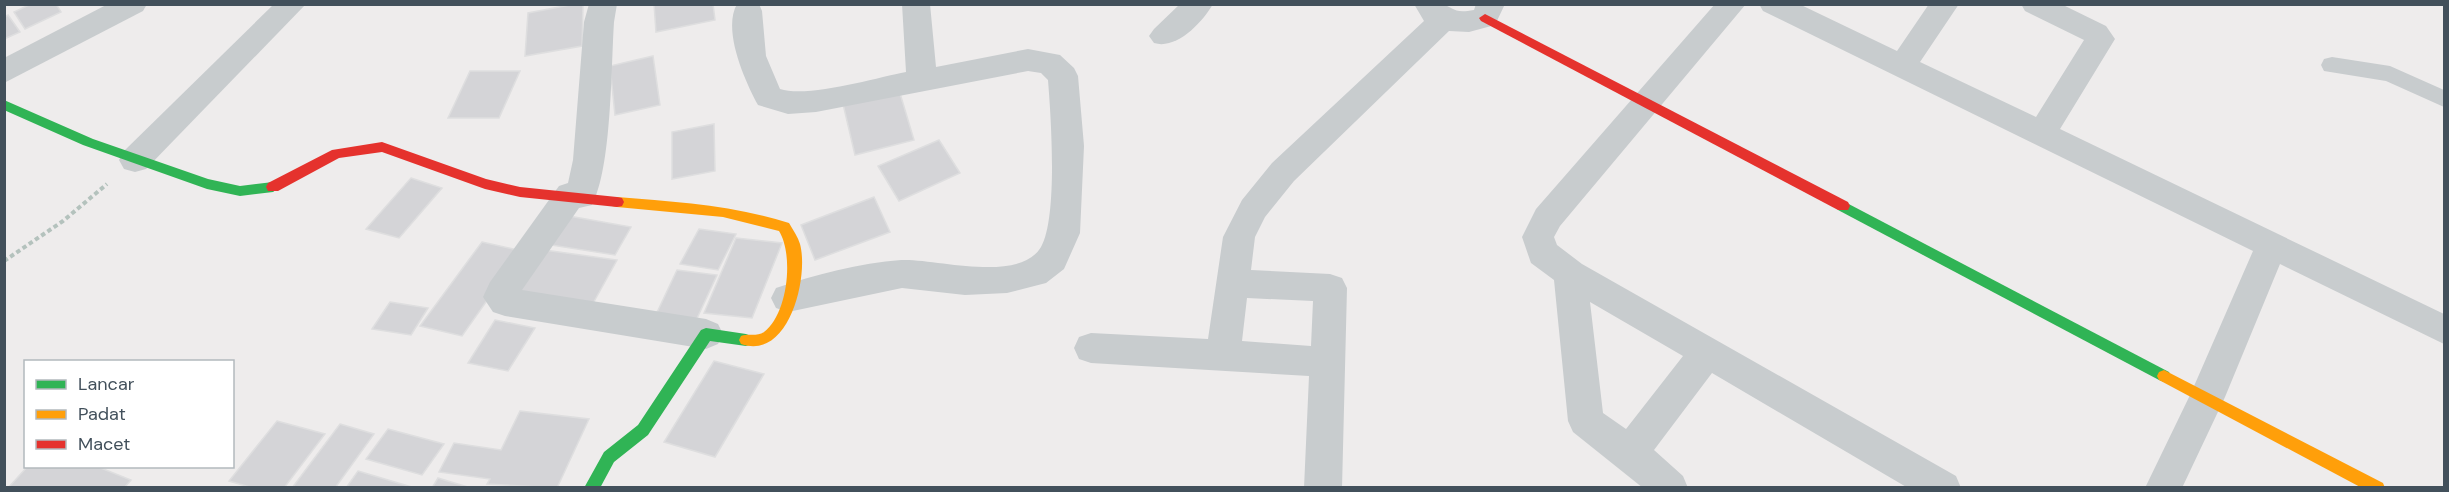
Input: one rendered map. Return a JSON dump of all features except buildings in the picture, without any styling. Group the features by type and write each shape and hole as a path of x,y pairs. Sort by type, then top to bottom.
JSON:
{"street":[{"path":"4,72 133,4"},
{"path":"135,160 292,4"},
{"path":"4,105 48,127 135,160 240,193 265,190 281,184 334,153 366,146 382,147 485,184 520,192 575,196 718,212 766,220 784,227 793,243 793,268 789,298 777,330 763,339 749,341 506,302 501,297 502,292 575,196 589,160 599,22 603,4"},
{"path":"916,4 922,81"},
{"path":"1164,36 1200,4"},
{"path":"1732,4 1547,218 1538,237 1543,253 1570,274 1707,352 1920,481"},
{"path":"1773,4 2445,330"},
{"path":"1902,66 1945,4"},
{"path":"2035,4 2096,33 2100,39 2042,133"},
{"path":"748,11 750,61 769,97 788,103 816,101 1028,60 1049,63 1063,76 1068,146 1064,233 1052,259 1034,273 1007,279 965,281 902,274 850,283 789,298"},
{"path":"1223,355 1239,237 1253,209 1282,172 1436,12 1465,24 1488,11 1649,102 2378,488"},
{"path":"2163,488 2207,397 2272,245"},
{"path":"1570,274 1586,421 1630,453 1670,488"},
{"path":"1232,284 1330,288 1323,488"},
{"path":"591,488 609,457 643,430 706,334"},
{"path":"1091,348 1327,362"},
{"path":"1630,453 1707,352"}],"lane":[{"path":"2332,65 2390,74 2445,99"}],"path":[{"path":"4,261 63,221 135,160"}],"traffic: fast":[{"path":"4,105 88,142 207,184 240,191 273,187"},
{"path":"1843,206 2164,376"},
{"path":"591,488 609,457 643,430 706,334 746,340"}],"traffic: slow":[{"path":"617,202 744,215 784,227 792,242 794,254 793,279 787,307 776,329 769,336 764,339 746,340"},
{"path":"2164,376 2378,488"}],"traffic: jam":[{"path":"1485,18 1843,206"},
{"path":"273,187 337,153 382,147 485,184 520,192 617,202"}]}
